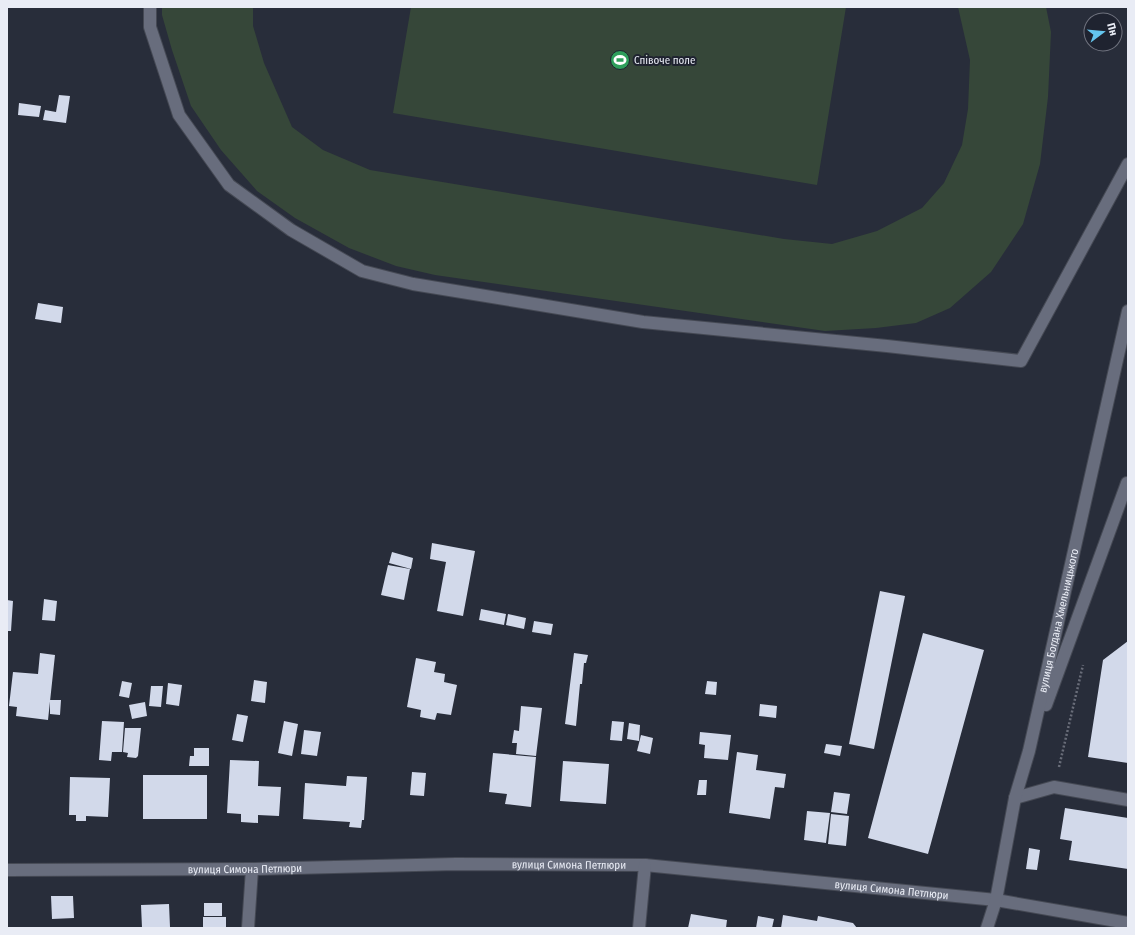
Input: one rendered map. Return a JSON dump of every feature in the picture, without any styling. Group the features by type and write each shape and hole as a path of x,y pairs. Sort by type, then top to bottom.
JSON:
{"street":[{"path":"150,7 150,27 179,115 229,186 291,230 362,271 413,284 643,322 887,346 1021,362 1128,164"},
{"name":"вулиця Богдана Хмельницького","path":"987,928 996,900 1015,798 1029,751 1128,311"},
{"path":"1029,751 1128,483"},
{"path":"1015,798 1054,787 1128,800"},
{"name":"вулиця Симона Петлюри","path":"7,870 252,869 456,864 645,865 996,900 1128,923"},
{"path":"639,928 645,865"},
{"path":"248,928 252,869"}],"green space":[{"path":"162,7 253,7 253,26 264,63 292,127 323,150 370,170 784,239 832,244 877,231 922,208 944,183 962,145 968,109 970,60 958,7 1046,7 1051,32 1048,97 1040,164 1023,224 991,272 950,308 916,323 876,328 825,331 435,275 396,266 349,248 295,218 257,191 221,150 191,106 172,50 162,15"},
{"name":"Співоче поле","path":"411,7 846,7 817,185 393,113"}],"building":[{"path":"59,95 70,96 66,123 43,120 45,110 56,112"},
{"path":"19,103 41,106 39,117 18,115"},
{"path":"38,303 63,307 61,323 35,319"},
{"path":"432,543 475,551 463,616 437,611 446,562 430,559"},
{"path":"392,552 413,558 411,569 389,563"},
{"path":"388,565 410,569 404,600 381,595"},
{"path":"880,591 905,596 874,749 849,744"},
{"path":"44,599 57,601 55,621 42,620"},
{"path":"7,600 13,601 11,631 7,631"},
{"path":"481,609 506,614 504,625 479,620"},
{"path":"508,614 526,618 524,629 506,625"},
{"path":"534,621 553,624 551,635 532,632"},
{"path":"923,633 984,650 928,854 868,838"},
{"path":"1128,641 1128,763 1088,757 1103,660"},
{"path":"40,653 55,655 48,720 16,716 17,707 9,706 13,672 38,674"},
{"path":"574,653 588,655 586,663 584,663 582,684 580,684 576,726 565,724"},
{"path":"416,658 436,662 434,672 445,674 444,682 457,685 451,715 437,713 435,720 420,717 421,710 407,707"},
{"path":"254,680 267,682 265,703 251,701"},
{"path":"122,681 132,683 129,698 119,696"},
{"path":"707,681 717,682 716,695 705,694"},
{"path":"168,683 182,685 179,706 166,704"},
{"path":"151,686 163,686 161,707 149,706"},
{"path":"50,700 61,700 60,715 50,714"},
{"path":"145,702 147,716 132,719 129,705"},
{"path":"760,704 777,706 776,718 759,716"},
{"path":"521,706 542,708 536,756 516,754 517,743 512,743 514,730 519,731"},
{"path":"237,714 248,716 243,742 232,740"},
{"path":"102,721 124,722 122,752 112,752 111,761 99,760"},
{"path":"284,721 298,724 292,756 278,753"},
{"path":"612,721 624,722 622,741 610,740"},
{"path":"629,723 640,725 639,741 627,739"},
{"path":"125,728 141,728 138,756 136,758 127,757 128,753 123,752"},
{"path":"304,730 321,732 317,756 301,754"},
{"path":"700,732 731,735 728,760 704,758 705,745 699,744"},
{"path":"641,735 653,738 650,754 637,751"},
{"path":"826,744 842,746 840,756 824,753"},
{"path":"194,748 209,748 209,766 189,766 190,756 194,756"},
{"path":"737,752 758,755 756,770 786,774 784,788 775,787 770,819 729,813"},
{"path":"493,753 536,757 531,807 505,804 507,794 489,792"},
{"path":"230,760 259,761 258,786 281,787 279,816 258,815 258,823 241,822 241,814 227,813"},
{"path":"563,761 609,764 606,804 560,801"},
{"path":"412,772 426,773 424,796 410,795"},
{"path":"143,775 207,775 207,819 143,819"},
{"path":"347,776 367,777 364,820 362,820 361,828 349,827 350,822 303,819 305,783 346,786"},
{"path":"70,777 110,778 108,817 86,816 86,821 76,821 76,815 69,815"},
{"path":"699,780 707,780 706,795 697,795"},
{"path":"834,792 850,794 847,814 831,812"},
{"path":"1065,808 1128,818 1128,869 1069,860 1072,841 1060,839"},
{"path":"807,811 830,813 826,843 804,840"},
{"path":"831,814 849,816 846,846 828,844"},
{"path":"1029,848 1040,850 1037,870 1026,869"},
{"path":"51,896 73,896 74,918 52,919"},
{"path":"204,903 222,903 222,916 204,916"},
{"path":"169,904 170,927 142,928 141,905"},
{"path":"691,914 727,920 726,928 688,928"},
{"path":"783,915 817,921 818,916 853,923 857,928 781,928"},
{"path":"758,916 774,919 772,928 756,928"},
{"path":"203,917 226,917 226,928 203,928"}],"place":[{"name":"Співоче поле","path":"620,60"}]}
